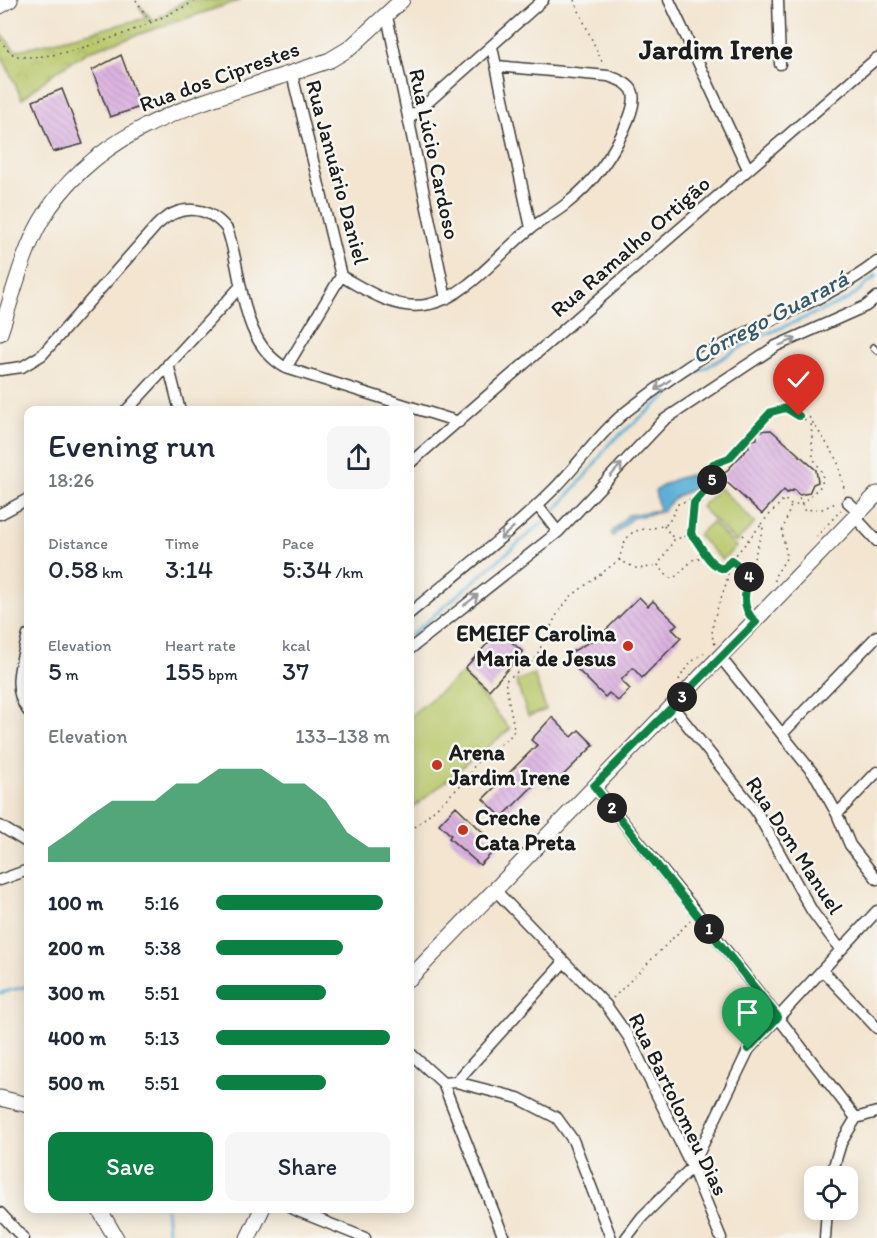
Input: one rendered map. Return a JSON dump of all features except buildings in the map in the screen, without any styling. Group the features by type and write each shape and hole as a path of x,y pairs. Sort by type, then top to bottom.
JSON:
{"street":[{"path":"0,6 10,0"},
{"name":"Rua dos Ciprestes","path":"0,333 40,223 56,198 97,156 124,136 160,118 292,74 340,54 387,16 402,0"},
{"path":"409,119 543,0"},
{"path":"669,0 748,169"},
{"path":"779,0 780,64"},
{"name":"Rua Lúcio Cardoso","path":"387,16 446,300"},
{"path":"492,47 531,228"},
{"name":"Rua Ramalho Ortigão","path":"414,460 648,254 877,58"},
{"path":"446,300 531,228 566,205 596,177 618,146 635,103 634,95 624,81 608,76 496,66"},
{"name":"Rua Januário Daniel","path":"292,74 341,276 372,294 401,304 429,305 446,300"},
{"path":"0,370 22,367 42,355 165,217 180,210 194,208 219,219 227,228 234,249 240,287 260,346 266,355 286,368 408,406"},
{"path":"414,610 537,505 609,427 630,408 709,353 850,283 877,262"},
{"path":"286,368 341,276"},
{"path":"130,406 240,287"},
{"path":"414,647 558,532 664,420 758,356 866,306 877,297"},
{"path":"168,364 179,406"},
{"path":"414,408 459,422"},
{"path":"414,974 672,706 718,652 756,622 782,595 854,510 877,494"},
{"path":"0,514 24,501"},
{"path":"537,505 558,532"},
{"path":"854,510 877,541"},
{"path":"783,734 877,636"},
{"path":"24,651 18,688 24,706"},
{"path":"718,652 817,777 837,814 850,845 877,879"},
{"name":"Rua Dom Manuel","path":"672,706 756,811 813,911 840,949"},
{"path":"837,814 877,772"},
{"path":"594,786 697,913 856,1118"},
{"path":"0,826 24,841"},
{"path":"0,880 24,871"},
{"name":"Rua Bartolomeu Dias","path":"494,889 606,1005 628,1036 692,1167 721,1238"},
{"path":"626,1238 642,1217 692,1167 748,1049 877,911"},
{"path":"456,1082 563,963"},
{"path":"822,970 877,1028"},
{"path":"414,1057 443,1083 504,1238"},
{"path":"443,1083 456,1082 518,1098 557,1118 573,1140 602,1209 611,1238"},
{"path":"0,1098 24,1104"},
{"path":"834,1166 841,1143 856,1118 877,1112"},
{"path":"0,1213 23,1238"},
{"path":"101,1213 116,1238"},
{"path":"248,1238 260,1213"},
{"path":"303,1213 365,1238"},
{"path":"825,1238 826,1220"}],"path":[{"path":"136,0 152,23"},
{"path":"0,40 17,56 35,58 79,47 152,23 197,0"},
{"path":"574,0 608,76"},
{"path":"691,534 694,503 712,483 709,471 713,464 729,458 771,412 786,408 802,421 809,417 837,459 854,510"},
{"path":"691,534 701,544 707,559 716,567 724,569 784,499 791,505 800,505 822,485 823,473 813,458 811,421"},
{"path":"797,493 804,510 814,510 838,502 854,510"},
{"path":"415,827 468,779 475,764 513,734 505,681 535,659 556,616 570,597 619,560 622,543 633,532 664,526 674,517 678,504 698,497"},
{"path":"782,595 776,589 775,576 787,557 782,532 791,505"},
{"path":"756,622 748,616 745,602 763,528 761,525"},
{"path":"664,526 674,540"},
{"path":"619,560 638,568 658,565 668,553 674,540 691,534"},
{"path":"744,535 748,540"},
{"path":"729,554 739,566 752,568"},
{"path":"658,565 669,578 674,578 695,558 707,559"},
{"path":"718,652 712,632 723,586 728,578 727,565"},
{"path":"606,1005 697,913"}],"green space":[{"path":"186,0 241,0 89,51 55,72 22,99 0,52 0,32 15,51 146,18 139,5 154,21"},
{"path":"720,488 755,523 736,542 701,507"},
{"path":"712,522 736,547 722,560 698,535"},
{"name":"Arena Jardim Irene","path":"463,673 510,729 414,807 414,713"},
{"path":"534,674 546,710 528,716 516,681"}],"water":[{"path":"701,474 701,486 677,496 661,512 632,518 613,536 611,533 628,515 659,510 655,491 677,479"}],"waterway":[{"name":"Córrego Guarará","path":"552,514 592,468 609,444 688,378 757,338 849,299 877,275"},
{"name":"Córrego Guarará","path":"414,633 543,522"},
{"name":"Córrego Guarará","path":"0,993 24,987"},
{"name":"Córrego Guarará","path":"166,1213 169,1238"}],"place":[{"name":"EMEIEF Carolina Maria de Jesus","path":"628,646"},
{"name":"Arena Jardim Irene","path":"437,765"},
{"name":"Creche Cata Preta","path":"463,830"}],"district":[{"name":"Jardim Irene","path":"716,49"}],"route":[{"path":"748,1049 778,1017 594,786 756,622 748,616 745,602 745,589 752,568 739,566 731,560 724,569 716,567 707,559 701,544 691,534 694,503 712,483 709,471 713,464 729,458 739,444 771,412 786,408 799,416"}]}
